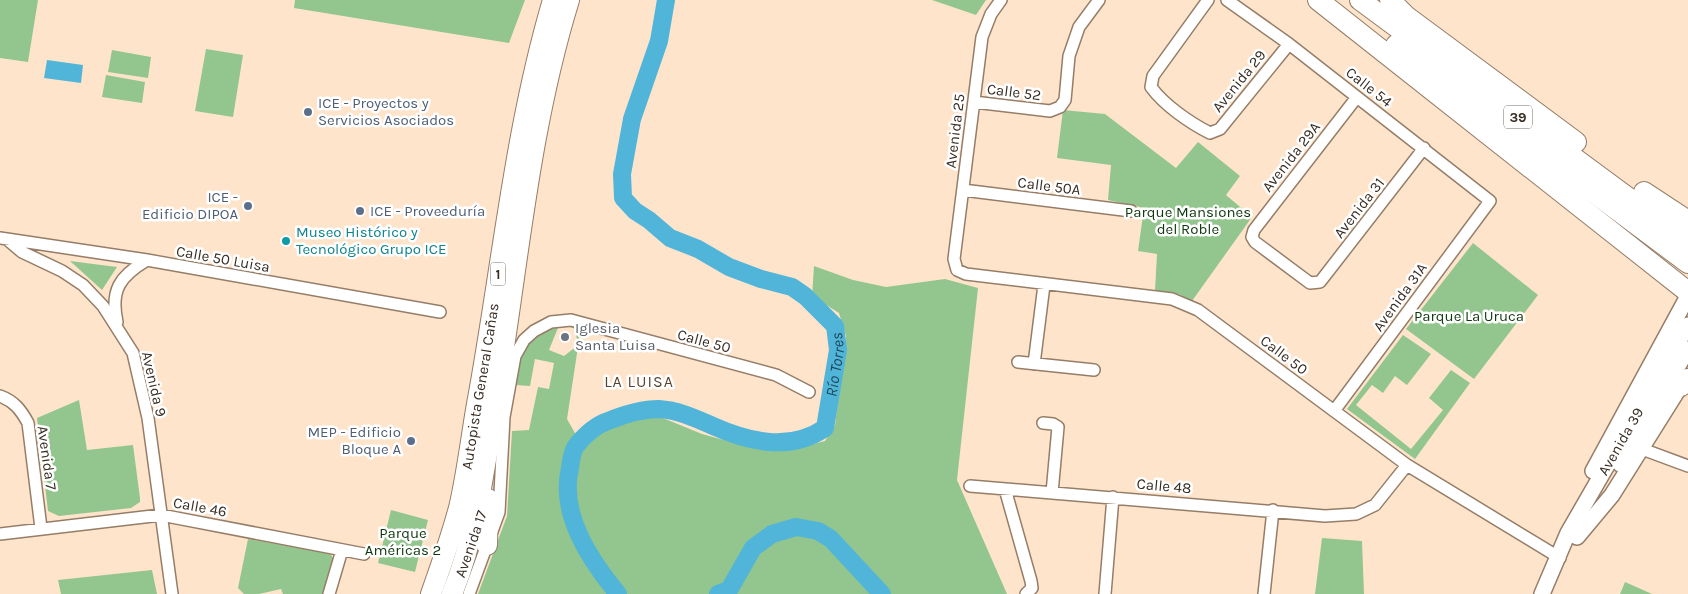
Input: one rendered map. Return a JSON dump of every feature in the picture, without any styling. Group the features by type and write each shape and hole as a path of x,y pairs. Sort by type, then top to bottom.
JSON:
{"highway":[{"name":"Autopista General Cañas","path":"431,594 448,548 459,506 483,374 519,141 539,47 553,0"},
{"name":"Autopista General Cañas","path":"452,594 473,526 490,437 535,140 554,50 569,0"},
{"path":"1318,0 1688,292"},
{"name":"39","path":"1331,0 1495,117 1682,234"},
{"name":"39","path":"1360,0 1682,234 1688,263"},
{"path":"1372,0 1406,16"},
{"path":"1390,0 1406,16 1662,206 1682,234"},
{"path":"487,544 490,437"}],"main road":[{"path":"1573,535 1586,483 1688,296"},
{"name":"Avenida 39","path":"1542,594 1688,325"},
{"name":"Avenida 39","path":"1573,535 1688,349"},
{"path":"1573,535 1612,495 1686,380"}],"street":[{"name":"Avenida 25","path":"956,270 954,259 982,37 990,14 1001,0"},
{"name":"Calle 52","path":"974,102 1050,111 1060,107 1065,100 1068,56 1079,27 1099,0"},
{"name":"Avenida 29","path":"1208,0 1153,76 1151,87 1157,95 1210,133 1220,129 1289,44"},
{"name":"Calle 54","path":"1227,0 1289,44 1490,201"},
{"name":"Avenida 29A","path":"1316,284 1310,283 1255,242 1252,237 1254,230 1357,97"},
{"name":"Avenida 31","path":"1316,284 1320,282 1424,148"},
{"name":"Calle 50A","path":"963,190 1131,211"},
{"name":"Avenida 31A","path":"1334,411 1490,201"},
{"name":"Calle 50 Luisa","path":"3,239 147,260 440,312"},
{"name":"Avenida 9","path":"3,239 22,252 62,271 83,285 103,306 118,326 133,353 142,385 172,594"},
{"path":"118,326 114,302 116,290 130,270 147,260"},
{"name":"Calle 50","path":"956,270 966,274 1044,285 1172,299 1185,303 1198,310 1407,465 1560,558"},
{"path":"1034,364 1044,285"},
{"name":"Calle 50","path":"515,356 524,340 534,331 551,322 571,320 776,376 808,392"},
{"name":"Avenida 17","path":"470,594 499,512 504,417 515,356"},
{"path":"1018,362 1094,370"},
{"name":"Avenida 7","path":"4,398 21,411 28,423 41,528"},
{"path":"1043,423 1053,424 1058,427 1052,493"},
{"path":"1642,449 1688,466"},
{"name":"Calle 48","path":"970,486 1273,510 1325,516 1356,514 1375,505 1407,465"},
{"path":"1005,489 1031,581 1032,588 1026,594"},
{"path":"1105,594 1113,497"},
{"path":"1264,594 1273,510"},
{"name":"Calle 46","path":"0,534 161,515 364,554"},
{"path":"329,594 342,550"}],"green space":[{"path":"0,0 38,0 28,62 0,58"},
{"path":"295,0 525,0 509,43 294,8"},
{"path":"932,0 986,0 976,15"},
{"path":"206,49 243,55 233,117 195,111"},
{"path":"112,50 151,57 148,78 108,72"},
{"path":"106,75 145,82 142,103 102,97"},
{"name":"Parque Mansiones del Roble","path":"1063,110 1105,114 1176,168 1198,142 1240,176 1226,195 1252,217 1192,301 1179,294 1155,291 1157,254 1138,251 1144,208 1108,200 1111,165 1057,158"},
{"name":"Parque La Uruca","path":"1473,243 1538,295 1474,379 1406,329"},
{"path":"70,261 117,267 102,290"},
{"path":"814,266 853,280 886,287 945,279 978,288 957,480 1007,594 478,594 507,516 512,431 529,430 538,387 549,389 554,363 535,359 530,386 515,385 521,356 534,337 560,323 581,327 567,419 584,449 603,431 630,421 658,416 702,434 749,447 792,449 825,441 835,425 846,336 839,313 812,296","holes":["560,323 575,329 578,345 564,356 549,350"]},
{"path":"1403,335 1431,354 1407,385 1395,376 1383,393 1372,385 1356,405 1411,449 1443,410 1429,398 1451,370 1470,383 1415,459 1347,409"},
{"path":"79,400 87,450 133,445 140,502 131,508 59,516 48,511 37,418"},
{"name":"Parque Américas 2","path":"391,510 428,520 415,572 378,563"},
{"path":"1322,538 1362,541 1364,594 1315,594"},
{"path":"248,539 331,554 334,561 324,594 283,594 281,589 259,594 244,594 238,588"},
{"path":"152,570 157,594 61,594 58,580"},
{"path":"1625,582 1652,594 1620,594"}],"water":[{"path":"47,60 83,65 81,83 44,78"}],"waterway":[{"name":"Río Torres","path":"618,594 597,566 579,536 573,519 568,485 573,453 579,442 599,425 633,412 659,409 680,413 727,432 755,440 769,442 798,440 825,428 838,350 835,326 805,296 792,287 761,279 729,267 698,249 670,238 635,211 623,198 622,174 632,119 659,41 666,0"},
{"name":"Río Torres","path":"718,594 729,590 753,548 772,534 796,527 818,531 831,539 882,594"}],"place":[{"name":"ICE - Proyectos y Servicios Asociados","path":"308,112"},
{"name":"ICE - Edificio DIPOA","path":"248,206"},
{"name":"ICE - Proveeduría","path":"360,211"},
{"name":"Museo Histórico y Tecnológico Grupo ICE","path":"286,241"},
{"name":"Iglesia Santa Luisa","path":"565,337"},
{"name":"MEP - Edificio Bloque A","path":"411,441"}],"district":[{"name":"LA LUISA","path":"639,381"}]}
